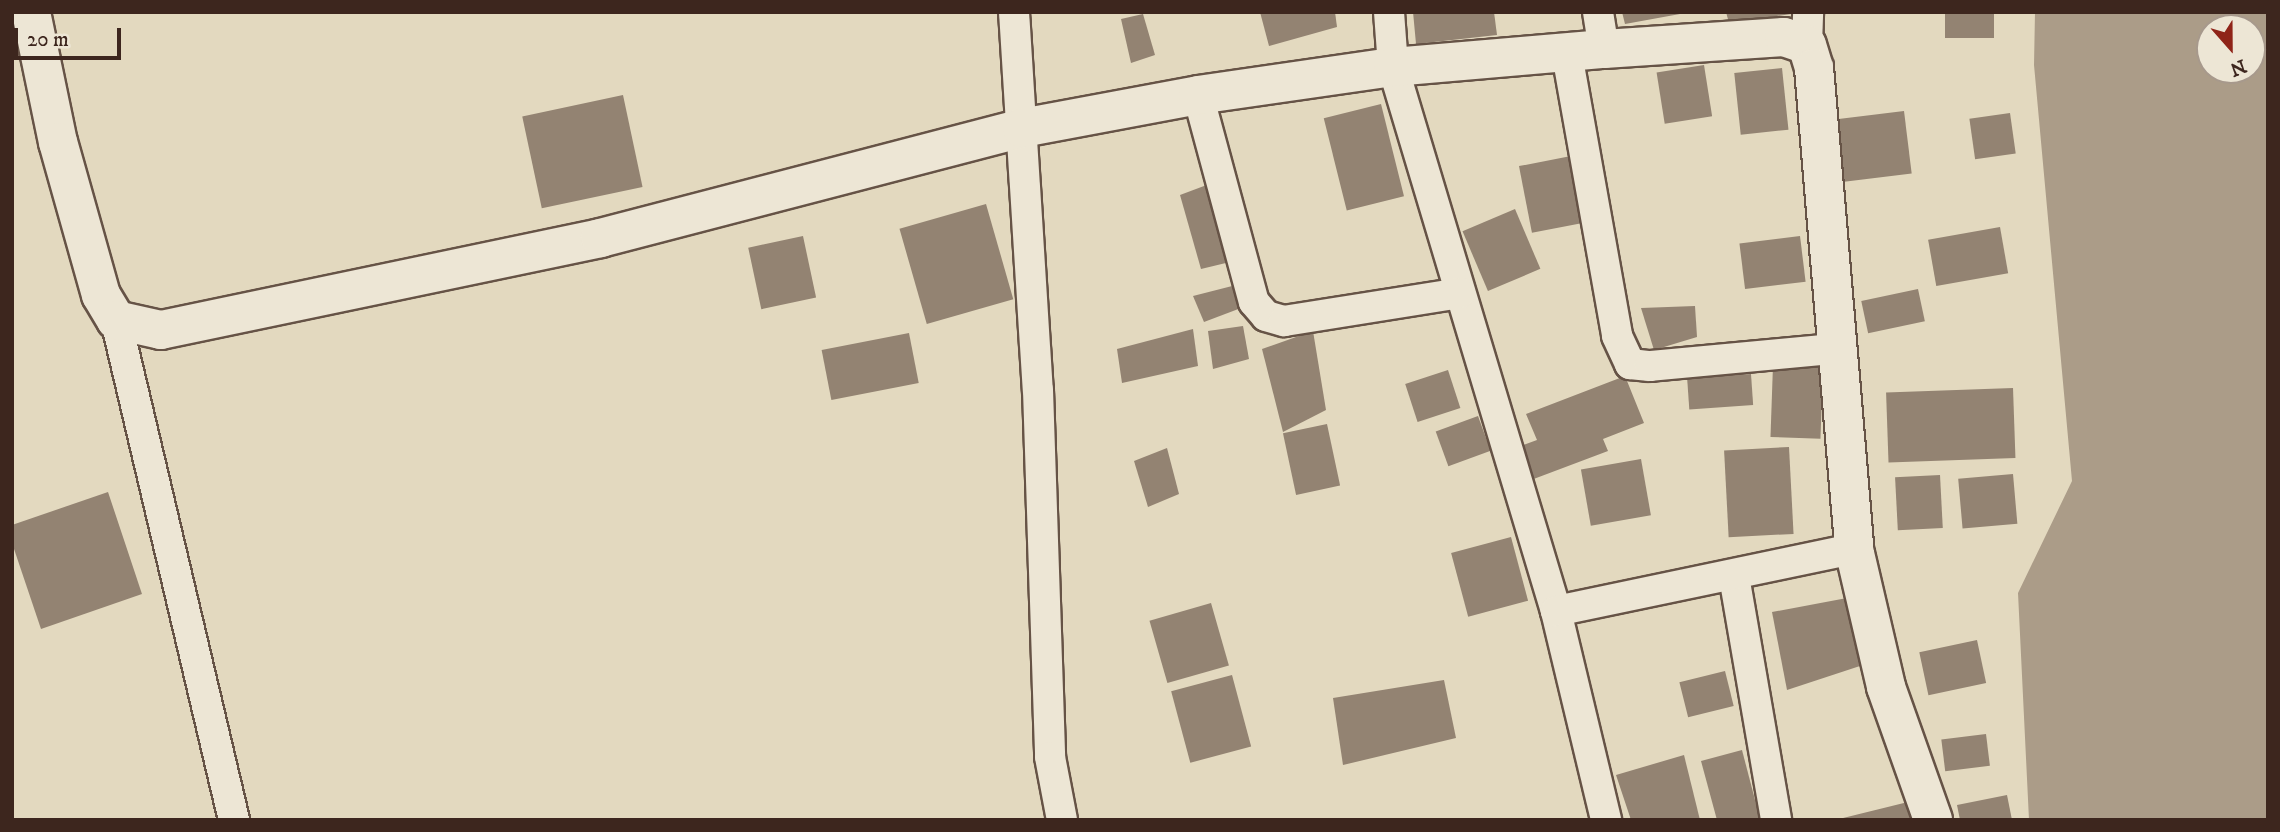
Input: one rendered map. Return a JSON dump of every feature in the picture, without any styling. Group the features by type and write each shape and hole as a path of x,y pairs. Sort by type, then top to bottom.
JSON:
{"main road":[{"path":"30,12 58,142 100,295 116,320 161,330 569,245 1022,128 1198,95 1393,67 1784,37 1808,29 1814,68 1835,349 1854,549 1886,687 1933,820"}],"street":[{"path":"1014,12 1038,390 1050,757 1062,820"},
{"path":"1389,12 1393,67 1556,611 1606,820"},
{"path":"1598,12 1586,51 1617,336 1630,364 1835,349"},
{"path":"1198,95 1249,287 1254,302 1266,316 1284,321 1460,293"},
{"path":"116,320 234,820"},
{"path":"1556,611 1854,549"},
{"path":"1734,576 1776,820"}],"shaded area":[{"path":"2035,12 2268,12 2268,820 2029,820 2018,593 2072,481 2034,65"}],"building":[{"path":"1260,12 1335,12 1337,27 1269,46"},
{"path":"1413,12 1494,12 1497,35 1416,44"},
{"path":"1622,12 1680,12 1680,14 1625,24"},
{"path":"1726,12 1791,12 1791,14 1729,23"},
{"path":"1945,12 1994,12 1994,38 1945,38"},
{"path":"1143,14 1155,55 1131,63 1121,19"},
{"path":"1704,65 1712,116 1665,124 1657,73"},
{"path":"1782,68 1788,130 1741,135 1734,73"},
{"path":"623,95 643,187 542,208 522,116"},
{"path":"1381,104 1404,196 1347,210 1324,118"},
{"path":"1904,111 1912,174 1842,182 1835,120"},
{"path":"2010,113 2016,154 1975,159 1969,119"},
{"path":"1571,156 1584,223 1532,233 1519,166"},
{"path":"1212,183 1230,262 1201,269 1180,195"},
{"path":"986,204 1013,299 927,324 899,229"},
{"path":"1515,209 1540,269 1488,291 1463,231"},
{"path":"2000,227 2008,273 1936,286 1928,240"},
{"path":"803,236 816,298 761,309 748,248"},
{"path":"1800,236 1806,282 1745,289 1739,243"},
{"path":"1240,284 1241,308 1204,322 1193,296"},
{"path":"1918,289 1925,321 1868,333 1861,301"},
{"path":"1695,306 1697,337 1654,350 1641,308"},
{"path":"1243,326 1249,359 1213,369 1208,331"},
{"path":"1193,329 1198,366 1122,383 1117,349"},
{"path":"1313,331 1326,410 1283,432 1262,349"},
{"path":"909,333 919,383 831,400 822,350"},
{"path":"1773,365 1823,367 1820,439 1770,437"},
{"path":"1448,370 1460,408 1418,422 1405,384"},
{"path":"1751,374 1753,405 1689,409 1687,378"},
{"path":"1625,376 1644,423 1603,439 1608,451 1531,480 1518,447 1537,440 1526,414"},
{"path":"2013,388 2015,458 1889,462 1886,392"},
{"path":"1478,416 1491,451 1448,466 1436,431"},
{"path":"1327,424 1340,486 1296,495 1283,433"},
{"path":"1789,447 1794,534 1729,537 1724,450"},
{"path":"1167,448 1179,494 1148,507 1134,461"},
{"path":"1641,459 1651,515 1591,526 1581,470"},
{"path":"2013,474 2017,524 1963,529 1958,479"},
{"path":"1940,475 1943,528 1898,530 1895,477"},
{"path":"108,492 142,594 41,629 12,543 12,525"},
{"path":"1511,537 1528,601 1468,617 1451,553"},
{"path":"1847,598 1863,665 1787,690 1772,612"},
{"path":"1211,603 1229,665 1167,683 1149,621"},
{"path":"1977,640 1986,683 1928,695 1919,652"},
{"path":"1725,671 1734,706 1688,717 1679,682"},
{"path":"1232,675 1251,746 1190,763 1171,691"},
{"path":"1444,680 1456,738 1343,765 1333,698"},
{"path":"1986,734 1990,766 1945,771 1941,739"},
{"path":"1742,750 1760,819 1717,820 1701,761"},
{"path":"1684,755 1700,820 1631,820 1616,775"},
{"path":"2007,795 2012,820 1960,820 1957,805"},
{"path":"1912,801 1917,820 1839,820 1839,819"}]}
